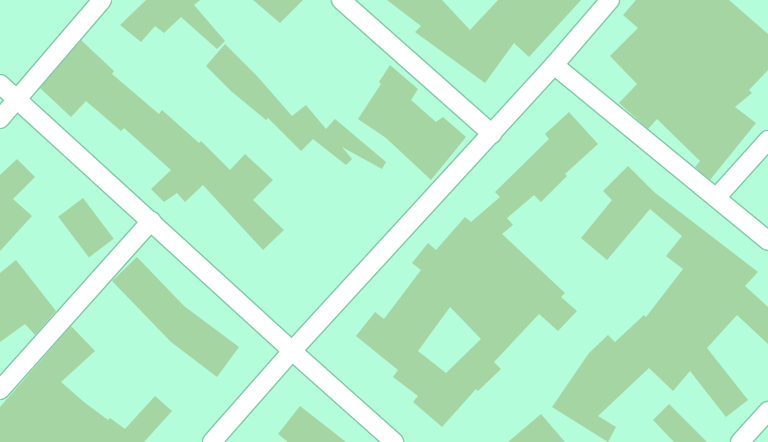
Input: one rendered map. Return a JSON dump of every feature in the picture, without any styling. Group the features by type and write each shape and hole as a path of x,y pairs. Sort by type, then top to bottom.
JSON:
{"street":[{"path":"0,119 102,0"},
{"path":"341,0 492,134"},
{"path":"212,442 292,351 554,65 602,3"},
{"path":"554,65 768,241"},
{"path":"0,84 151,220 292,351 394,442"},
{"path":"716,198 768,140"},
{"path":"0,390 151,220"},
{"path":"740,442 768,411"}],"building":[{"path":"146,0 200,0 194,5 225,41 217,49 181,17 164,33 155,26 141,42 120,25"},
{"path":"253,0 303,0 280,23"},
{"path":"387,0 442,0 470,30 498,0 581,0 529,57 514,43 485,83 415,32 421,26"},
{"path":"636,0 729,0 768,34 768,70 749,90 752,93 735,107 756,123 710,180 695,167 700,161 657,119 648,129 619,103 637,84 610,56 638,28 623,15"},
{"path":"81,40 114,71 112,74 159,114 162,110 199,143 201,141 230,170 245,154 273,180 253,200 284,230 263,250 203,185 185,202 177,193 164,202 151,189 171,170 124,128 121,131 86,101 71,117 40,88"},
{"path":"225,44 257,76 292,116 306,105 326,129 335,119 386,162 382,169 342,147 352,159 346,165 313,139 301,151 268,118 266,120 231,91 206,66"},
{"path":"390,65 418,89 411,100 436,122 443,117 466,137 431,180 386,138 358,119 381,84 379,82"},
{"path":"569,112 598,144 565,174 567,176 541,202 534,195 507,218 513,225 502,234 565,293 561,297 577,311 558,331 539,314 494,362 501,369 478,391 476,389 442,427 413,402 418,396 393,377 398,370 356,336 375,312 384,319 421,270 412,263 428,243 436,250 465,217 471,222 500,197 495,192 549,139 545,134","holes":["450,307 481,339 446,373 418,351"]},
{"path":"17,159 35,177 13,199 32,216 0,251 0,175"},
{"path":"628,166 654,192 758,272 745,286 768,307 768,344 737,315 707,348 748,400 726,417 690,371 673,391 649,368 598,416 616,427 608,442 552,407 589,353 608,335 615,342 644,315 646,317 683,269 666,256 682,236 650,209 607,260 581,238 612,200 603,191"},
{"path":"83,198 114,239 89,257 58,217"},
{"path":"137,257 184,306 239,347 217,377 171,342 112,281"},
{"path":"16,260 56,311 35,335 25,324 0,342 0,273"},
{"path":"71,326 95,351 61,382 84,402 108,420 110,418 125,429 155,396 172,411 144,442 0,442 0,407"},
{"path":"669,404 707,442 674,442 653,420"},
{"path":"300,406 346,442 288,442 278,434"},
{"path":"541,414 565,442 508,442"}]}
